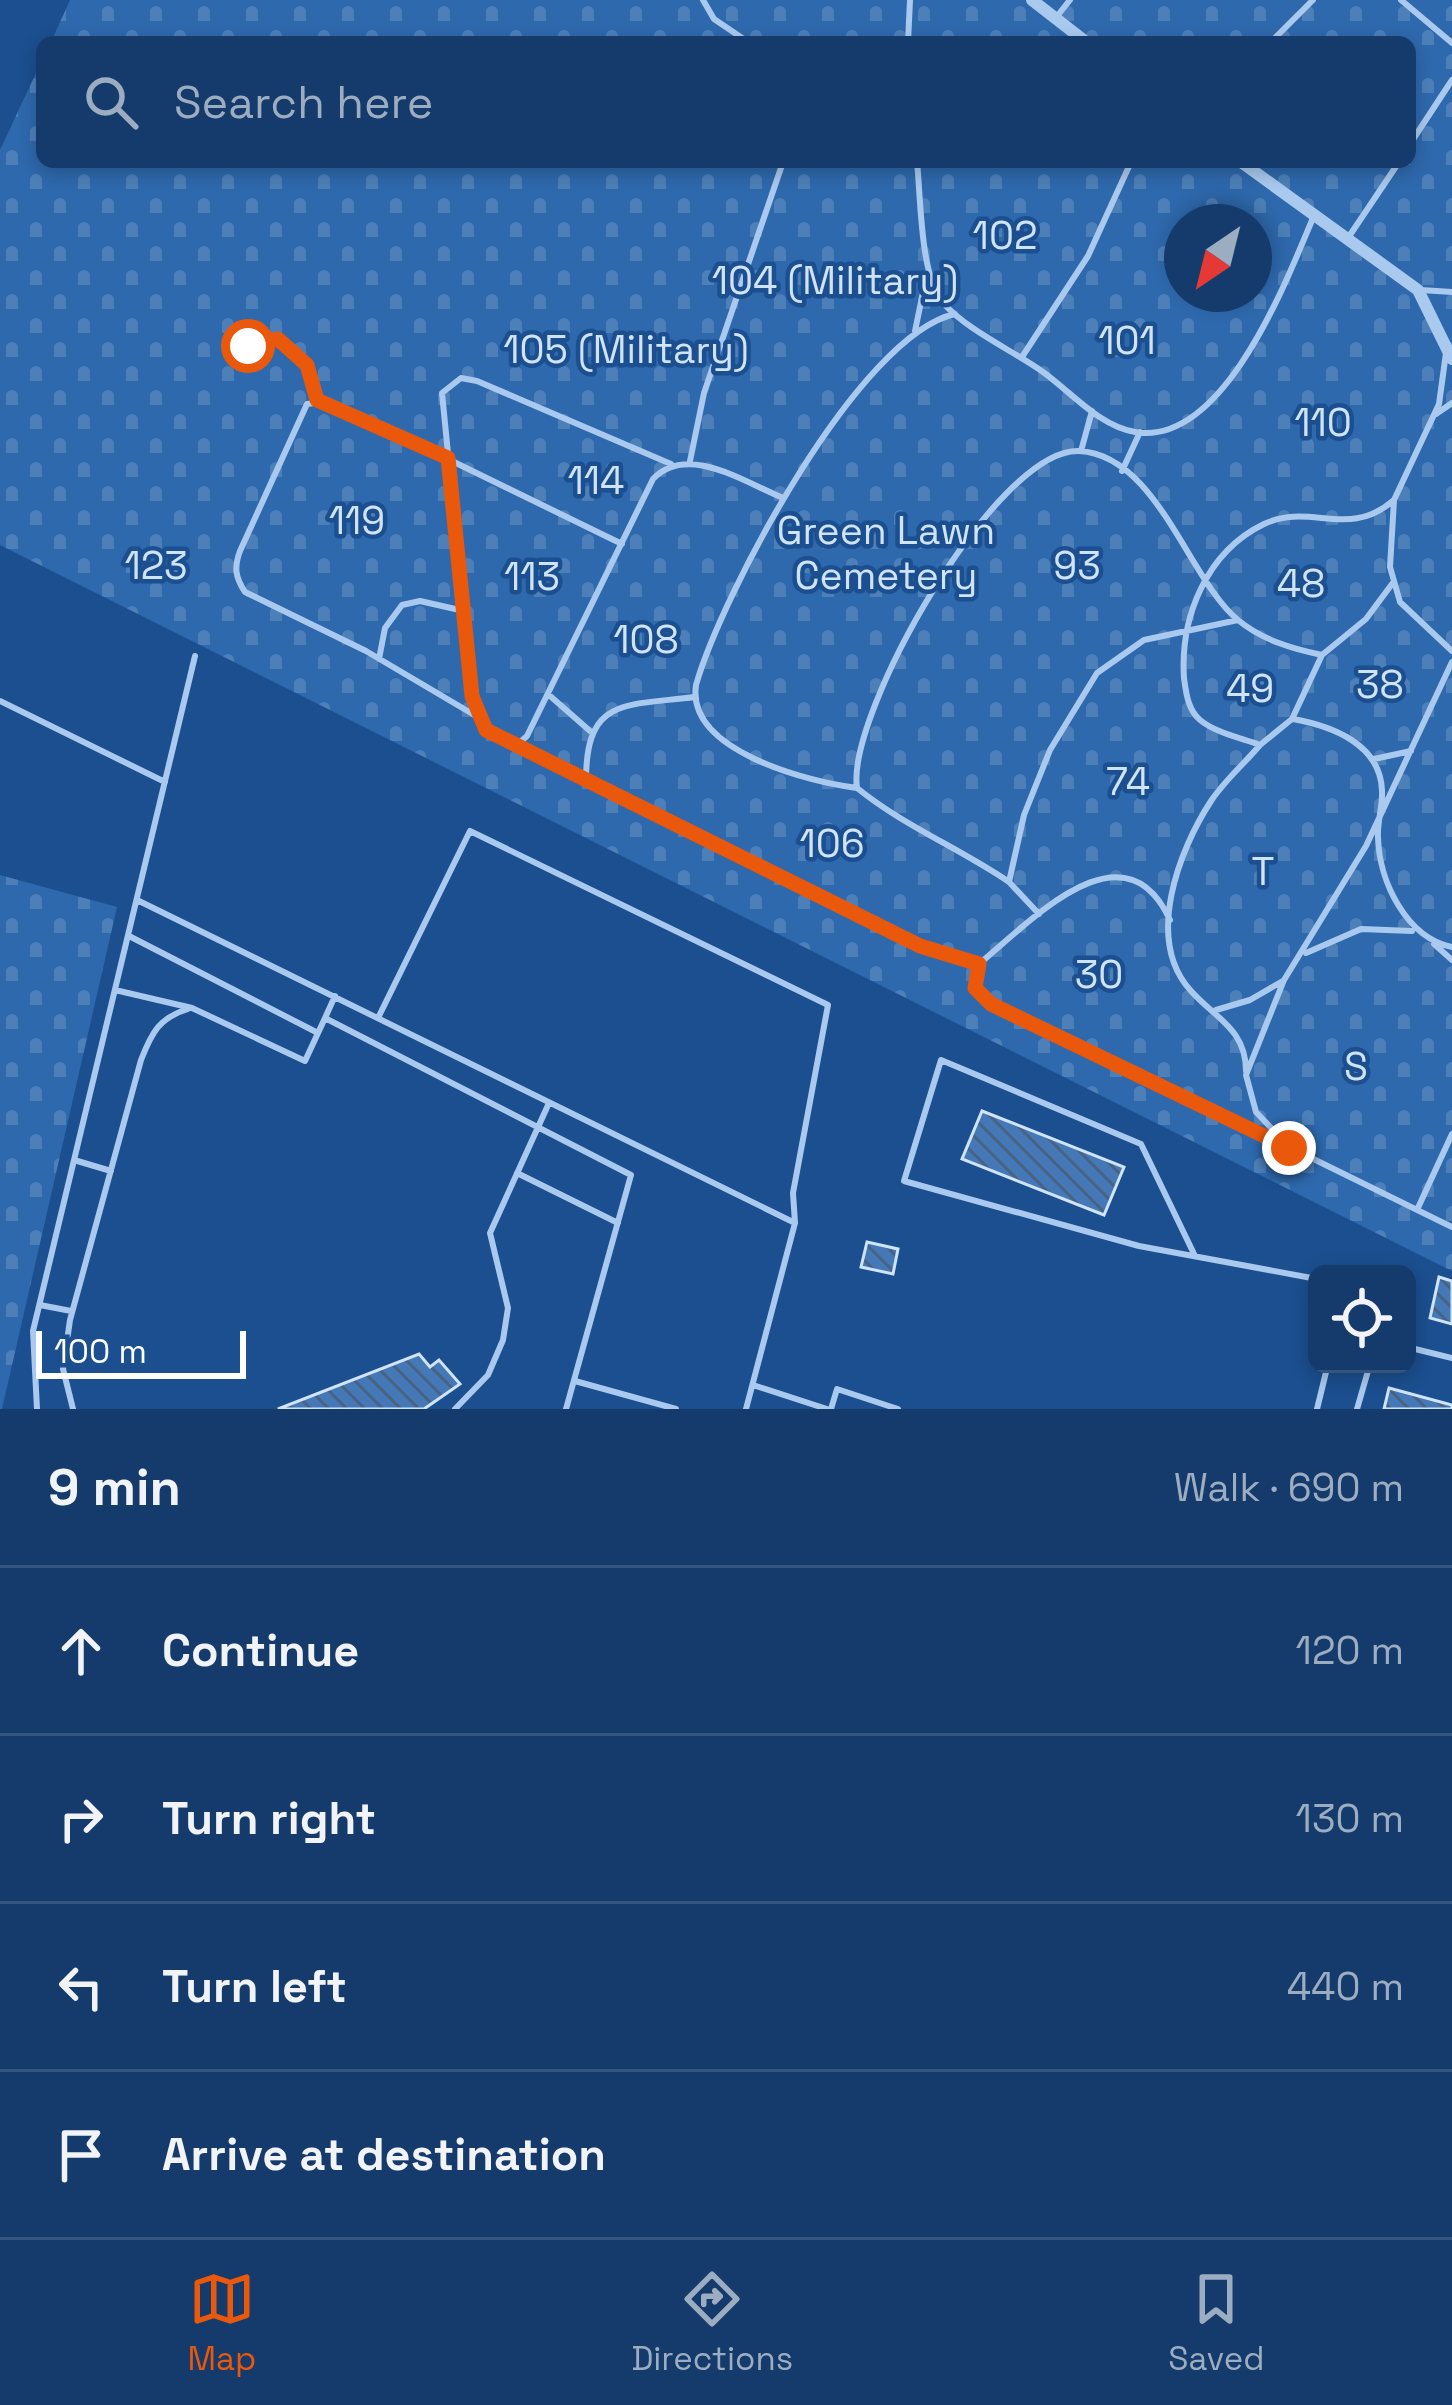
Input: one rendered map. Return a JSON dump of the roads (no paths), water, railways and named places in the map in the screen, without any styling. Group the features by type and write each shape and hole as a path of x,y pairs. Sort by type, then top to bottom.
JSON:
{"street":[{"path":"1032,0 1078,36"},
{"path":"1249,168 1418,290 1449,354"}],"lane":[{"path":"703,0 714,20 739,36"},
{"path":"908,36 910,0"},
{"path":"1055,18 1070,0"},
{"path":"1277,36 1313,0"},
{"path":"1401,0 1452,43"},
{"path":"1416,136 1452,80"},
{"path":"690,461 704,393 781,168"},
{"path":"918,168 928,271 935,292 956,314 1092,411 1140,432 1174,423 1199,409 1234,375 1265,327 1313,218"},
{"path":"1022,357 1088,256 1128,168"},
{"path":"1346,242 1395,168"},
{"path":"914,334 928,271"},
{"path":"1418,290 1452,292"},
{"path":"956,314 914,334 856,397 783,498 725,605 694,697 709,725 740,752 818,781 857,788 905,824 965,852 1009,882 1039,914"},
{"path":"1449,354 1433,416 1394,500 1391,584 1413,618 1452,651"},
{"path":"476,716 442,393 461,378 671,464"},
{"path":"622,544 317,400 302,412 240,550 236,573 245,592 379,659 476,716 486,730 920,946 979,964"},
{"path":"1433,416 1452,403"},
{"path":"1082,451 1092,411"},
{"path":"1122,471 1140,432"},
{"path":"857,788 855,769 866,728 901,649 947,571 1022,481 1062,454 1082,451 1122,471 1172,525 1238,620 1277,642 1322,655"},
{"path":"518,744 549,695 653,479 671,464 690,461 783,498"},
{"path":"1260,745 1201,721 1191,709 1184,636 1206,579 1234,546 1267,523 1358,521 1394,500"},
{"path":"1277,1138 1256,1112 1241,1044 1216,1010 1194,995 1174,964 1170,920 1182,858 1196,827 1260,745 1292,719 1322,655 1354,631 1391,584"},
{"path":"379,659 386,628 402,605 419,602 464,610"},
{"path":"1009,882 1024,814 1050,750 1082,693 1128,647 1184,636 1212,622 1238,620"},
{"path":"37,1409 32,1374 40,1305 195,656"},
{"path":"1246,1075 1284,980 1304,954 1380,818 1452,662"},
{"path":"549,695 590,730"},
{"path":"586,781 590,730 618,710 694,697"},
{"path":"0,701 165,782"},
{"path":"1292,719 1338,731 1374,759 1382,789 1378,838 1390,887 1416,932"},
{"path":"1374,759 1414,750"},
{"path":"378,1018 470,831 828,1005 793,1193 794,1223 746,1409"},
{"path":"1170,920 1151,888 1124,874 1108,874 1039,914 979,964 975,988 991,1004 1208,1112 1277,1138 1318,1165 1452,1228"},
{"path":"137,900 794,1223"},
{"path":"1304,954 1361,929 1416,932 1452,960"},
{"path":"128,936 318,1033"},
{"path":"1431,941 1452,947"},
{"path":"1216,1010 1250,1000 1284,980"},
{"path":"115,990 192,1007 305,1061 335,996"},
{"path":"73,1409 63,1369 72,1311 110,1171 152,1031 167,1016 192,1007"},
{"path":"326,1018 631,1175 566,1409"},
{"path":"1195,1256 1141,1144 941,1060 904,1180 1139,1246 1308,1277"},
{"path":"455,1409 488,1375 503,1340 506,1292 490,1233 549,1103"},
{"path":"1417,1210 1452,1134"},
{"path":"74,1160 110,1171"},
{"path":"517,1173 618,1223"},
{"path":"40,1305 72,1311"},
{"path":"1416,1349 1452,1358"},
{"path":"1317,1409 1326,1373"},
{"path":"1357,1409 1367,1373"},
{"path":"574,1381 676,1409"},
{"path":"753,1385 829,1409 837,1389 898,1409"}],"park label":[{"name":"102","path":"1005,235"},
{"name":"104 (Military)","path":"835,280"},
{"name":"101","path":"1127,340"},
{"name":"105 (Military)","path":"626,349"},
{"name":"110","path":"1323,422"},
{"name":"114","path":"596,480"},
{"name":"119","path":"357,520"},
{"name":"Green Lawn Cemetery","path":"886,552"},
{"name":"123","path":"156,565"},
{"name":"93","path":"1077,565"},
{"name":"113","path":"532,576"},
{"name":"48","path":"1301,583"},
{"name":"108","path":"646,639"},
{"name":"38","path":"1380,684"},
{"name":"49","path":"1250,688"},
{"name":"74","path":"1128,781"},
{"name":"106","path":"832,843"},
{"name":"T","path":"1263,871"},
{"name":"30","path":"1099,974"},
{"name":"S","path":"1356,1066"}]}
